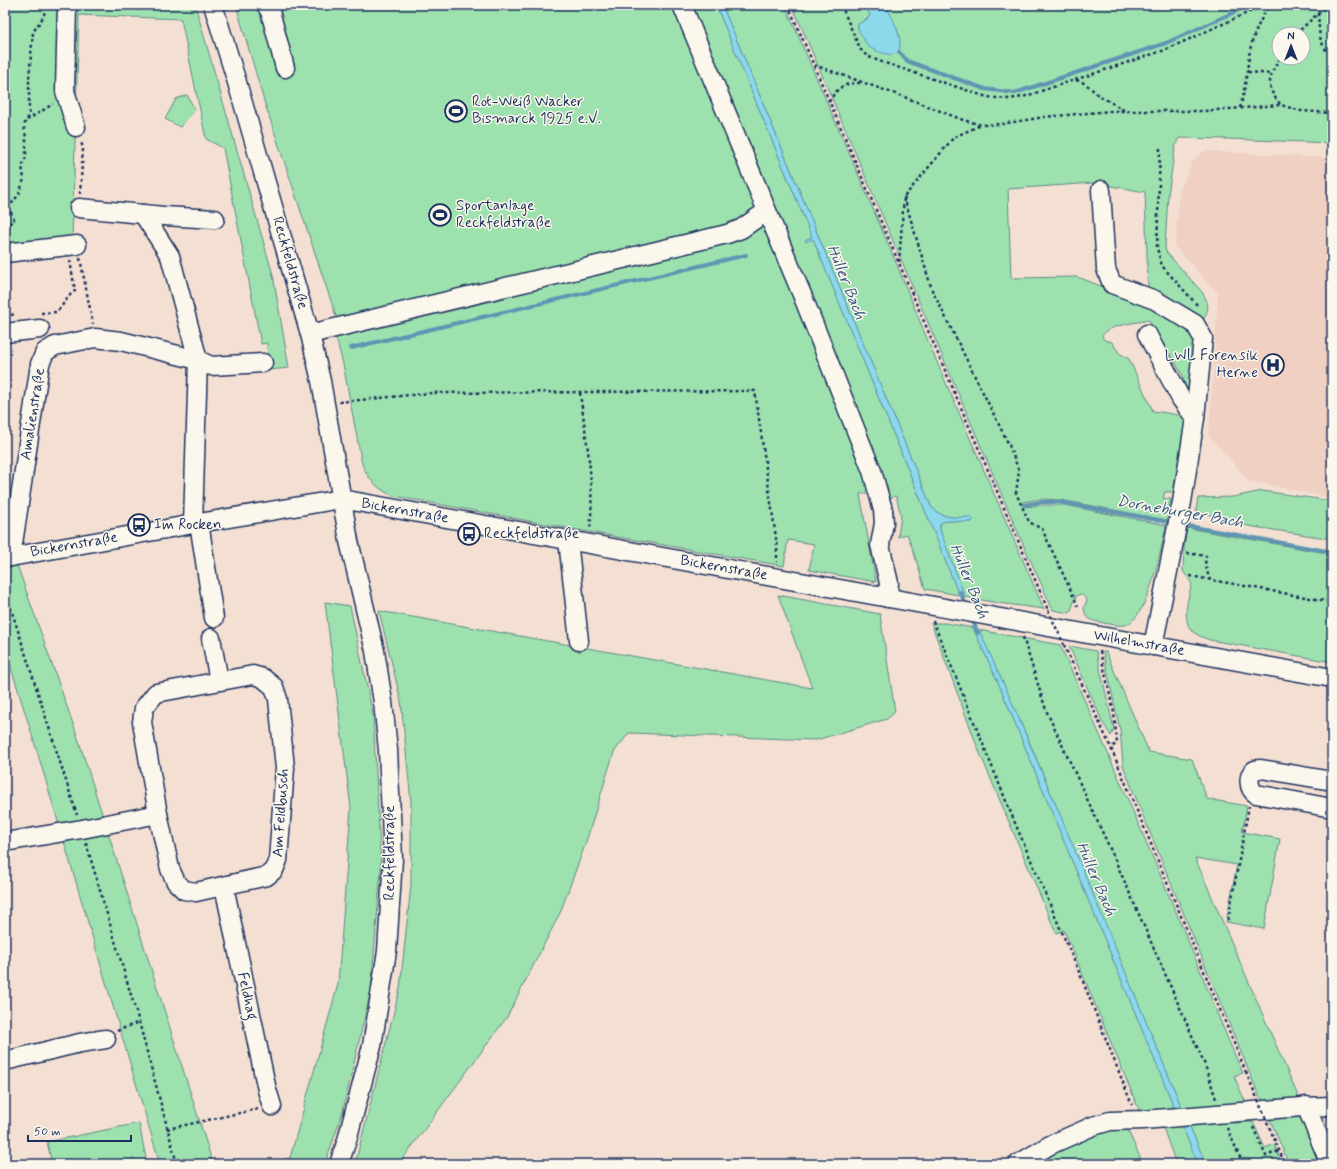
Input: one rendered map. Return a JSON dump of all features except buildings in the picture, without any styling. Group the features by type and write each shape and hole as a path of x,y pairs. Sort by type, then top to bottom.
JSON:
{"street":[{"path":"66,5 65,91 76,126"},
{"name":"Reckfeldstraße","path":"213,5 310,334 325,404 341,499 375,651 383,702 388,750 393,859 387,951 372,1046 347,1140 339,1164"},
{"path":"266,5 270,10 285,68"},
{"path":"682,5 804,297 872,471 883,510 884,523 880,545 889,583 888,598"},
{"path":"1101,190 1106,269 1112,284 1155,300 1195,324 1203,338 1195,418 1182,502 1153,646"},
{"path":"79,208 215,219"},
{"path":"310,334 682,244 706,240 741,228 767,211"},
{"path":"143,214 170,256 198,360 196,523 214,618"},
{"path":"5,253 72,246"},
{"path":"5,333 39,321"},
{"path":"1147,334 1181,399 1195,418"},
{"name":"Amalienstraße","path":"8,557 40,364 46,352 55,346 95,338 120,341 198,360 211,366 263,363"},
{"name":"Bickernstraße","path":"8,557 196,523 341,499 936,607"},
{"path":"568,540 578,641"},
{"name":"Wilhelmstraße","path":"936,607 1332,678"},
{"path":"211,638 219,681"},
{"name":"Am Feldbusch","path":"253,675 263,678 274,687 278,699 285,768 278,860 274,870 267,876 196,892 184,890 176,882 170,869 158,814 142,722 144,708 156,693 219,681 253,675"},
{"path":"1332,781 1262,769 1255,770 1251,773 1249,786 1256,794 1332,808"},
{"path":"5,842 158,814"},
{"name":"Feldhag","path":"224,886 272,1106"},
{"path":"5,1061 80,1043 106,1039"},
{"path":"1018,1164 1050,1145 1093,1126 1110,1121 1246,1112 1306,1106 1332,1106"},
{"path":"1306,1106 1330,1164"}],"path":[{"path":"5,228 14,220 9,207 19,194 24,180 22,166 26,157 26,138 24,125 29,116 28,78 32,32 44,16 45,5"},
{"path":"788,5 1048,610 1111,748 1285,1164"},
{"path":"842,5 860,49 867,56 987,97 1002,99 1015,99 1165,50 1265,5"},
{"path":"1240,108 1248,72 1249,56 1254,38 1259,22 1269,5"},
{"path":"1304,26 1327,5"},
{"path":"1318,13 1319,38 1326,51 1332,58"},
{"path":"813,65 963,120 982,125 1002,124 1044,117 1110,111 1204,111 1281,105 1301,111 1332,113"},
{"path":"1276,66 1271,74 1271,89 1272,94 1281,105"},
{"path":"1248,72 1271,74"},
{"path":"1075,80 1087,83 1106,100 1126,111"},
{"path":"829,102 838,89 848,84 862,83"},
{"path":"27,121 66,96"},
{"path":"899,263 904,198 954,137 982,125"},
{"path":"1160,148 1157,248 1162,266 1203,311"},
{"path":"904,198 932,290 1009,445 1019,470 1016,493 1029,522 1042,529 1078,606"},
{"path":"39,321 57,312 75,291 72,246"},
{"path":"5,316 18,314"},
{"path":"325,404 431,393 755,391 777,545 776,577"},
{"path":"580,393 590,459 591,519 588,544"},
{"path":"1173,549 1206,556 1204,565 1210,580"},
{"path":"1190,576 1332,602"},
{"path":"5,590 82,829 139,1022 177,1164"},
{"path":"936,607 1016,823 1141,1120"},
{"path":"1021,622 1023,641 1046,710 1112,853 1205,1065 1216,1114 1243,1164"},
{"path":"1102,636 1100,648 1114,713 1117,743 1111,748"},
{"path":"1228,920 1252,791"},
{"path":"106,1039 116,1031 139,1022"},
{"path":"167,1129 272,1106"},
{"path":"1246,1112 1266,1156 1279,1151"}],"shaded area":[{"name":"LWL Forensik Herne","path":"1204,151 1332,158 1332,498 1249,481 1209,436 1218,294 1175,247 1179,193 1192,162"}],"green space":[{"path":"5,5 195,5 273,275 289,368 269,370 267,343 261,344 223,148 206,139 181,19 79,15 72,240 5,248"},
{"path":"236,5 716,5 812,237 805,240 813,239 959,595 925,589 907,534 898,537 901,515 896,496 890,498 894,514 889,539 873,492 860,494 876,582 809,570 814,544 788,540 784,566 394,496 378,487 367,474 362,464 343,364 335,334 341,331 264,101"},
{"path":"722,5 785,5 1044,609 965,597 940,530 940,526 941,523 946,521 972,522 971,517 949,517 939,513 931,506"},
{"path":"792,5 864,6 869,12 870,16 858,25 858,29 900,45 899,34 886,5 1332,5 1332,143 1227,139 1178,139 1175,148 1168,195 1165,247 1166,252 1205,296 1208,306 1203,321 1182,305 1152,292 1148,288 1145,192 1094,183 1008,189 1011,278 1076,277 1083,279 1151,306 1189,327 1196,342 1189,398 1182,374 1149,320 1117,326 1102,336 1104,340 1112,342 1119,353 1129,359 1153,411 1186,416 1173,492 1165,492 1163,498 1171,499 1167,520 1061,500 1041,499 1023,502 1025,507 1064,505 1166,525 1158,563 1148,594 1142,607 1128,624 1113,625 1093,621 1086,615 1084,608 1087,600 1081,594 1076,596 1070,613 1053,610 1019,535"},
{"path":"187,95 195,110 180,127 165,119 176,99"},
{"path":"1262,491 1332,501 1332,539 1248,526 1196,511 1198,498 1233,497"},
{"path":"1187,528 1332,554 1332,662 1210,640 1191,630 1188,625 1186,614 1192,584 1183,571"},
{"path":"16,562 78,738 213,1164 160,1164 5,648 5,564"},
{"path":"778,595 880,614 895,712 887,719 816,740 629,733 614,752 585,845 560,913 507,1017 402,1160 402,1164 355,1164 400,988 411,885 411,802 401,701 379,611 812,688"},
{"path":"325,602 350,606 373,715 381,869 371,990 342,1114 325,1164 266,1164 290,1158 338,984 351,808"},
{"path":"931,623 945,623 973,628 998,682 1177,1114 1142,1117 1064,930 1056,933 979,751"},
{"path":"979,630 1060,645 1108,753 1243,1073 1234,1076 1245,1101 1242,1106 1184,1113 1032,748"},
{"path":"1069,646 1096,651 1114,729 1111,736 1103,723"},
{"path":"1103,652 1106,652 1149,752 1192,759 1207,799 1247,806 1242,832 1280,839 1264,929 1226,922 1237,865 1195,858 1298,1096 1284,1103 1275,1103 1260,1098 1139,806 1123,765 1120,730"},
{"path":"1305,1113 1328,1164 1289,1164 1268,1115"},
{"path":"1231,1117 1233,1123 1253,1122 1265,1148 1274,1144 1282,1164 1206,1164 1187,1120"},
{"path":"1180,1121 1198,1164 1176,1164 1161,1122"},
{"path":"139,1123 147,1164 52,1164 47,1142"},
{"path":"1125,1124 1143,1164 1025,1164 1035,1156"}],"water":[{"path":"716,5 722,5 931,506 939,513 949,517 971,517 973,520 972,522 946,521 941,523 940,526 940,530 965,597 959,595 813,239 806,242 805,240 812,237"},
{"path":"861,5 886,5 900,40 899,52 895,54 888,54 868,47 858,29 858,24 870,16 869,12 864,6"},
{"path":"973,628 979,630 1011,700 1184,1113 1177,1114 998,682"},
{"path":"1187,1120 1206,1164 1198,1164 1180,1121"}],"waterway":[{"path":"899,52 907,61 985,89 1015,93 1166,43 1250,5"},
{"path":"351,348 746,255"},
{"name":"Dorneburger Bach","path":"1024,505 1041,502 1059,502 1174,523"},
{"name":"Dorneburger Bach","path":"1183,525 1332,552"},
{"name":"Hüller Bach","path":"960,592 967,608"},
{"name":"Hüller Bach","path":"971,618 978,633"}],"place":[{"name":"Rot-Weiß Wacker Bismarck 1925 e.V.","path":"456,111"},
{"name":"Sportanlage Reckfeldstraße","path":"440,215"},
{"name":"LWL Forensik Herne","path":"1273,365"},
{"name":"Im Rocken","path":"139,525"},
{"name":"Reckfeldstraße","path":"469,534"}]}
